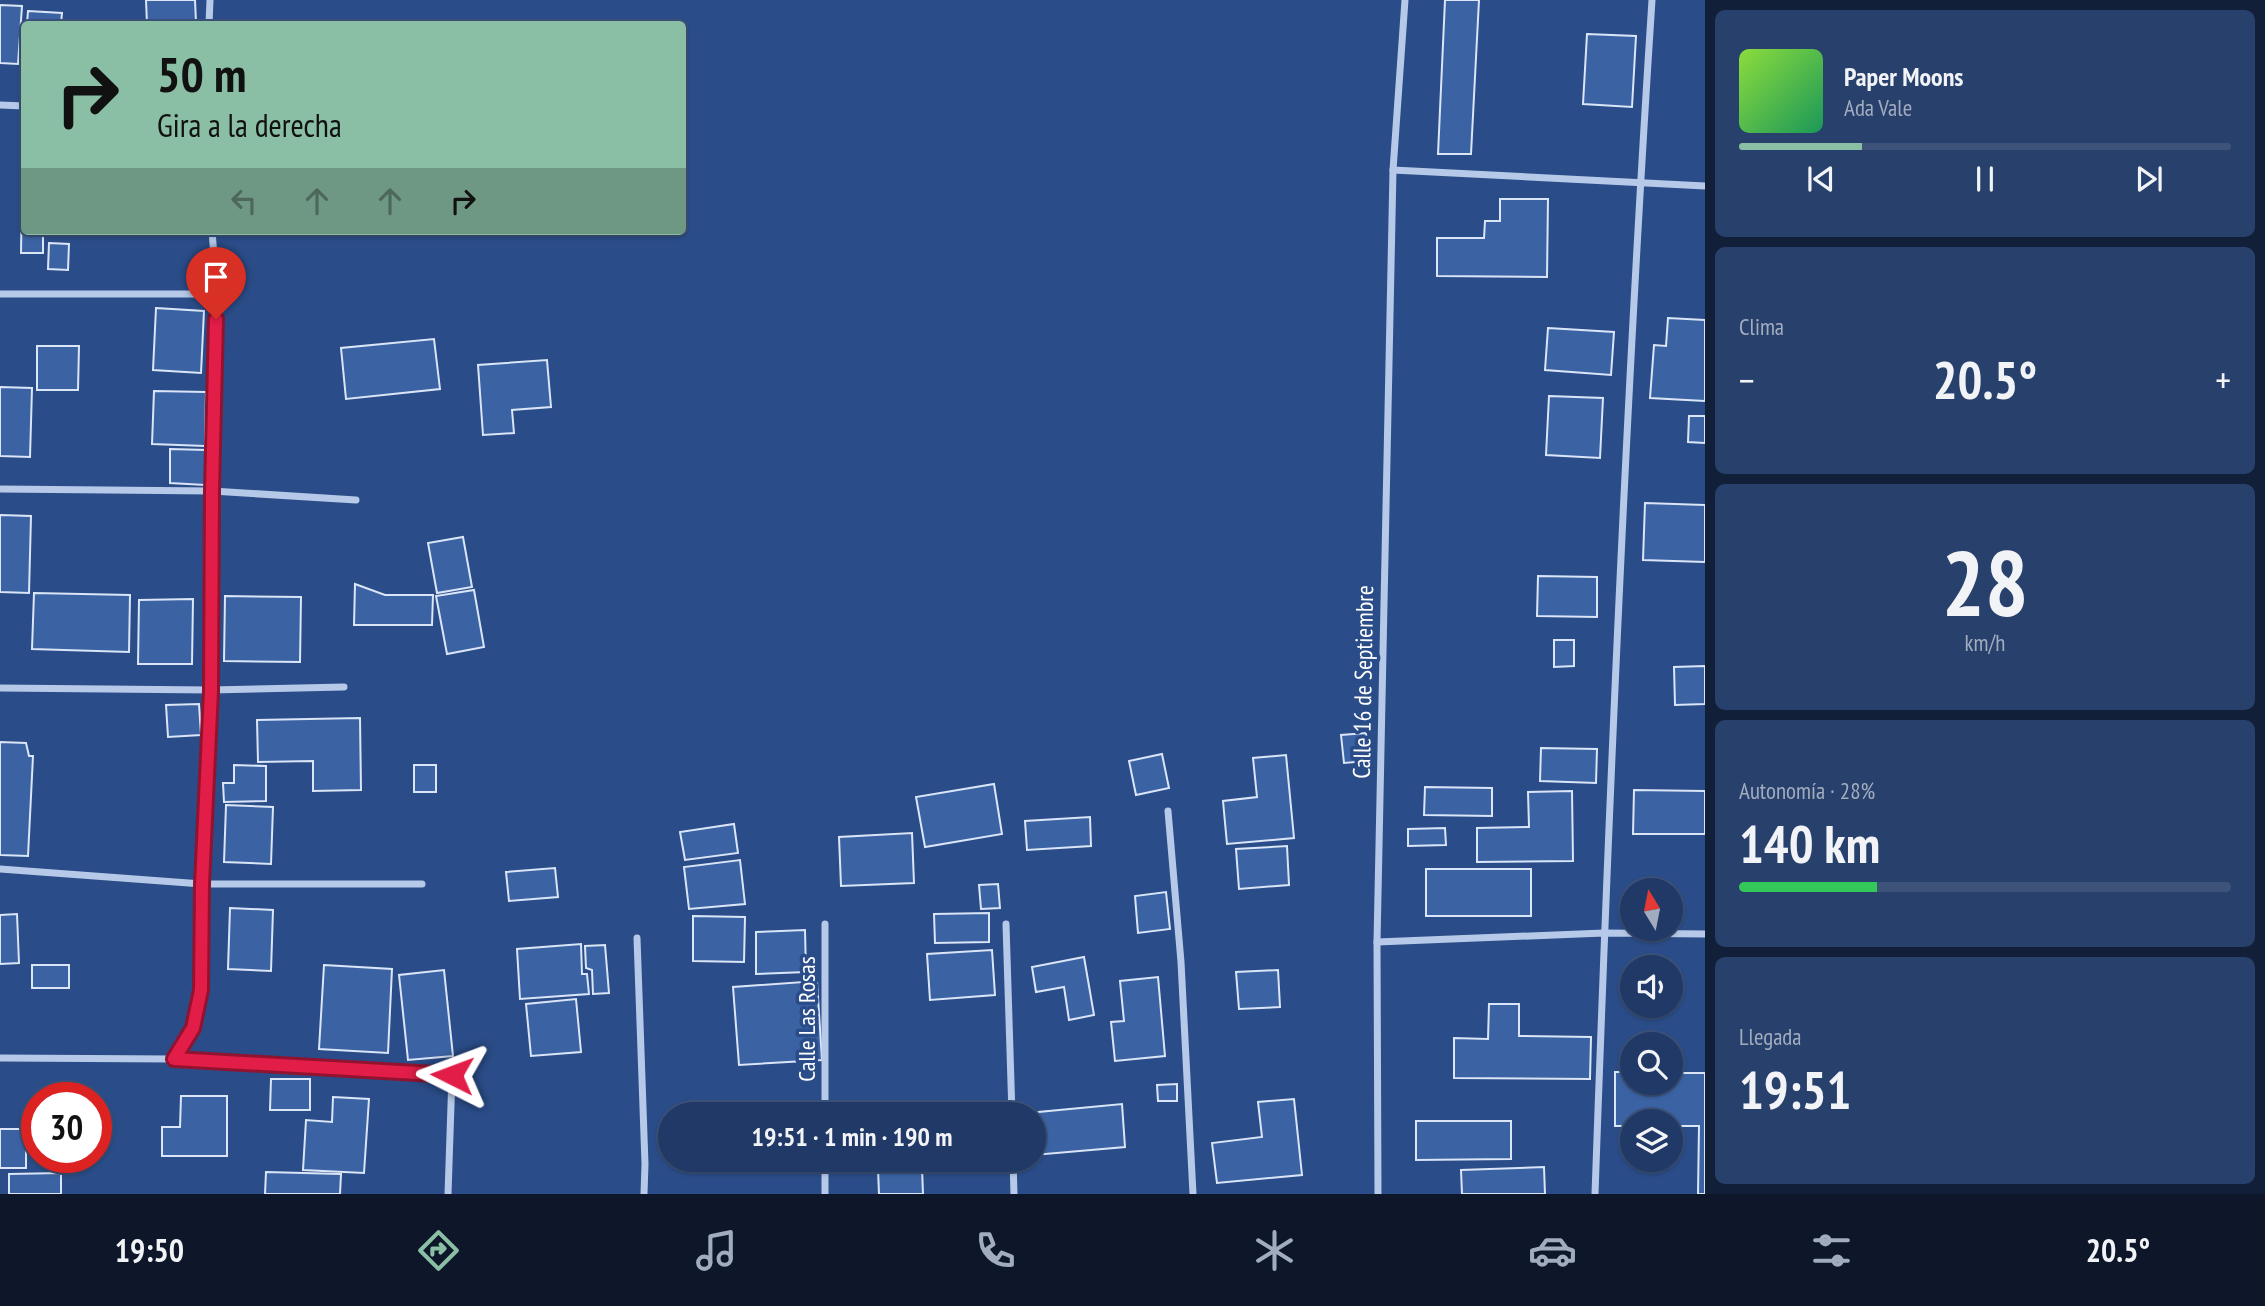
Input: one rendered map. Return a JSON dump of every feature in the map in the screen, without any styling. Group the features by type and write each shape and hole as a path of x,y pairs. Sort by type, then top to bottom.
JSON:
{"street":[{"path":"209,21 210,0"},
{"name":"Calle 16 de Septiembre","path":"1378,1194 1377,942 1393,170 1405,0"},
{"path":"1595,1194 1604,933 1640,181 1652,0"},
{"path":"0,105 21,106"},
{"path":"1393,170 1705,186"},
{"path":"174,1059 193,1028 201,990 202,884 211,691 217,294 212,235"},
{"path":"0,294 217,294"},
{"path":"0,489 212,491 356,500"},
{"path":"0,688 211,691 344,687"},
{"path":"1168,811 1181,962 1192,1194"},
{"path":"0,869 202,884 422,884"},
{"name":"Calle Las Rosas","path":"825,924 825,1102"},
{"path":"1006,924 1012,1102"},
{"path":"1377,942 1604,933 1705,933"},
{"path":"638,938 644,1194"},
{"path":"0,1058 174,1059 452,1075 448,1194"},
{"path":"825,1172 825,1194"},
{"path":"1013,1172 1014,1194"}],"building":[{"path":"146,0 195,0 196,21 147,21"},
{"path":"1445,0 1479,0 1471,154 1438,154"},
{"path":"0,5 22,6 18,64 0,63"},
{"path":"28,11 62,13 61,21 27,21"},
{"path":"220,20 277,20 277,21"},
{"path":"1587,34 1636,36 1632,107 1583,104"},
{"path":"1500,199 1548,199 1547,277 1437,276 1437,238 1484,238 1485,221 1500,221"},
{"path":"21,235 43,235 43,253 21,253"},
{"path":"49,243 69,244 68,270 48,269"},
{"path":"156,308 204,311 201,373 153,370"},
{"path":"1668,318 1705,320 1705,401 1650,398 1654,345 1666,346"},
{"path":"1548,328 1614,332 1611,375 1545,370"},
{"path":"434,339 440,389 346,399 341,348"},
{"path":"37,346 79,346 78,390 37,390"},
{"path":"547,360 551,407 512,410 514,433 483,435 478,365"},
{"path":"0,387 32,388 30,457 0,456"},
{"path":"154,391 206,392 205,446 152,444"},
{"path":"1549,396 1603,398 1600,458 1546,455"},
{"path":"1689,416 1705,416 1705,443 1688,442"},
{"path":"170,449 206,450 205,485 170,483"},
{"path":"1645,503 1705,505 1705,562 1643,560"},
{"path":"0,515 31,516 29,593 0,592"},
{"path":"463,537 472,587 437,593 428,543"},
{"path":"1538,576 1597,577 1597,617 1537,616"},
{"path":"355,584 385,595 433,595 432,625 354,625"},
{"path":"474,590 484,647 447,654 436,596"},
{"path":"34,593 130,595 129,652 32,649"},
{"path":"225,596 301,597 300,662 224,661"},
{"path":"193,599 192,664 138,664 139,600"},
{"path":"1554,640 1574,640 1574,666 1554,667"},
{"path":"1705,666 1705,704 1675,705 1674,667"},
{"path":"199,704 201,735 168,737 166,705"},
{"path":"360,718 361,790 313,791 313,761 258,762 257,720"},
{"path":"1366,733 1368,761 1344,763 1341,735"},
{"path":"0,742 26,743 29,756 33,756 28,856 0,855"},
{"path":"1541,748 1597,749 1596,783 1540,781"},
{"path":"1162,754 1169,788 1136,795 1129,761"},
{"path":"1286,755 1294,838 1227,844 1223,801 1257,797 1253,758"},
{"path":"234,765 266,766 266,801 224,802 223,783 234,783"},
{"path":"414,765 436,765 436,792 414,792"},
{"path":"994,784 1002,834 925,847 916,797"},
{"path":"1425,787 1492,788 1492,816 1424,815"},
{"path":"1634,790 1705,791 1705,834 1633,834"},
{"path":"1572,791 1573,861 1477,862 1477,828 1529,827 1528,792"},
{"path":"226,805 273,807 271,864 224,862"},
{"path":"1090,817 1091,846 1027,850 1025,821"},
{"path":"734,824 738,853 685,860 680,832"},
{"path":"1445,828 1446,845 1408,846 1408,829"},
{"path":"912,833 914,883 841,886 839,837"},
{"path":"1287,846 1289,885 1239,889 1236,849"},
{"path":"740,860 745,904 689,909 684,867"},
{"path":"555,868 558,897 509,901 506,872"},
{"path":"1426,869 1531,869 1531,916 1426,916"},
{"path":"998,884 1000,908 981,909 979,885"},
{"path":"1166,892 1170,929 1138,933 1135,896"},
{"path":"230,908 273,910 271,971 228,969"},
{"path":"989,913 989,942 935,943 934,914"},
{"path":"17,914 19,963 0,964 0,915"},
{"path":"693,916 745,917 744,962 693,961"},
{"path":"805,930 806,972 756,974 756,932"},
{"path":"581,944 582,974 587,974 589,994 520,999 517,949"},
{"path":"605,945 609,993 593,994 592,970 586,968 585,946"},
{"path":"992,950 995,995 930,1000 927,954"},
{"path":"1084,957 1094,1015 1069,1020 1064,987 1036,992 1032,967"},
{"path":"32,965 69,965 69,988 32,988"},
{"path":"324,965 392,969 388,1053 319,1049"},
{"path":"444,970 453,1056 408,1060 399,975"},
{"path":"1278,970 1280,1007 1239,1009 1236,972"},
{"path":"1158,977 1165,1056 1115,1061 1111,1022 1124,1021 1120,981"},
{"path":"817,981 822,1060 739,1065 733,987"},
{"path":"576,999 581,1052 531,1056 526,1004"},
{"path":"1489,1004 1519,1004 1519,1036 1591,1037 1590,1079 1454,1078 1454,1038 1488,1039"},
{"path":"1615,1072 1620,1072 1620,1095 1683,1095 1683,1073 1705,1073 1705,1194 1698,1194 1699,1126 1683,1126 1683,1109 1620,1109 1620,1126 1615,1126"},
{"path":"271,1079 310,1079 310,1110 270,1110"},
{"path":"1177,1084 1177,1101 1158,1101 1157,1085"},
{"path":"181,1096 227,1096 227,1156 162,1156 162,1127 180,1127"},
{"path":"333,1097 369,1099 364,1173 303,1170 306,1120 332,1122"},
{"path":"1294,1099 1302,1175 1217,1183 1212,1143 1262,1137 1258,1102"},
{"path":"1122,1104 1125,1147 1046,1154 1046,1111"},
{"path":"1416,1121 1511,1121 1511,1159 1416,1160"},
{"path":"0,1129 21,1129 21,1168 0,1168"},
{"path":"1544,1167 1545,1194 1462,1194 1461,1170"},
{"path":"266,1172 341,1174 340,1194 265,1194"},
{"path":"878,1172 922,1172 923,1194 879,1194"},
{"path":"61,1173 61,1194 9,1194 9,1174"}],"route":[{"path":"216,319 211,691 202,884 201,990 193,1028 174,1059 452,1075"}]}
